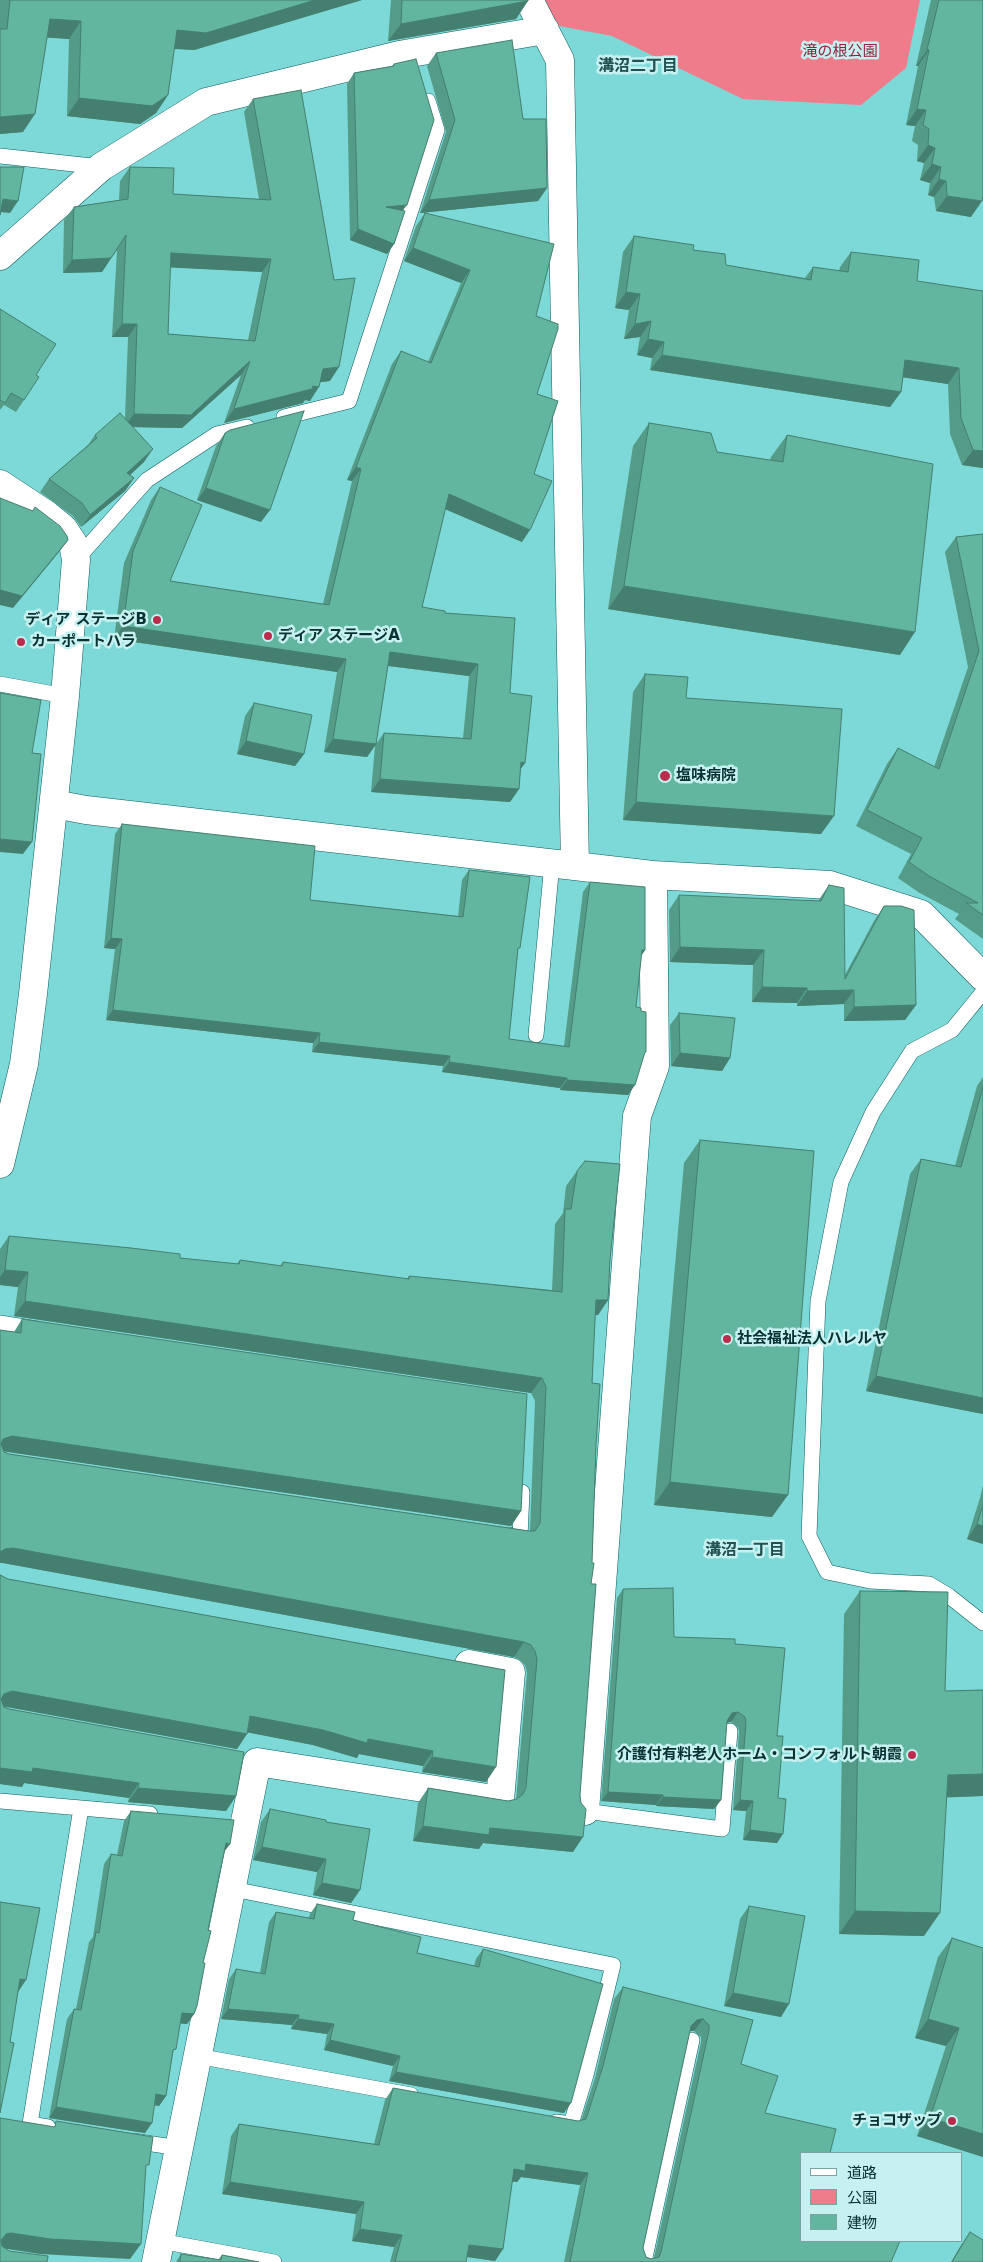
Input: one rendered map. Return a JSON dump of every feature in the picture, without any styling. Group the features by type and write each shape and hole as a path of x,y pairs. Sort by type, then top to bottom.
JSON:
{"street":[{"path":"529,0 560,60 564,864"},
{"path":"0,256 100,167 206,102 416,61 544,30"},
{"path":"0,484 63,528 73,543 76,560 54,804 24,1064 0,1164"},
{"path":"54,804 96,811 653,875 830,885 921,914 983,977"},
{"path":"585,1811 636,1116 655,1066 653,875"},
{"path":"158,2252 232,1889 237,1821 248,1760 500,1800 511,1672 442,1660"}],"lane":[{"path":"76,560 147,480 217,434 349,401 437,130 424,87"},
{"path":"0,156 100,167"},
{"path":"0,684 65,696"},
{"path":"536,1035 564,864"},
{"path":"983,992 952,1030 912,1051 873,1112 841,1182 818,1301 809,1536 827,1572 870,1581 929,1584 949,1596 983,1623"},
{"path":"0,1323 49,1330"},
{"path":"491,1533 520,1537 523,1479"},
{"path":"585,1811 722,1829 730,1731"},
{"path":"0,1801 169,1815"},
{"path":"67,2130 30,2124 81,1808"},
{"path":"232,1889 613,1965 586,2075 571,2124 543,2119"},
{"path":"644,2262 692,2040"},
{"path":"197,2056 428,2098"},
{"path":"114,2138 179,2148"},
{"path":"158,2252 274,2262"}],"green space":[{"name":"滝の根公園","path":"537,0 920,0 906,68 861,105 743,99 612,36 554,25"}],"building":[{"path":"10,0 315,0 206,33 177,30 168,95 152,106 79,98 81,21 50,19 35,114 0,117 0,29 7,29"},
{"path":"402,0 528,0 528,1 401,24"},
{"path":"939,0 983,0 982,201 947,196 946,181 939,179 941,167 932,164 935,148 928,145 929,129 923,125 926,110 917,109 929,50 927,50"},
{"path":"512,40 523,119 546,119 547,188 429,200 455,120 436,53"},
{"path":"416,59 434,120 407,205 386,207 405,211 394,244 358,229 354,73 394,66 394,64"},
{"path":"301,90 334,280 355,278 339,367 323,369 319,387 313,386 312,389 234,409 250,361 191,415 134,414 137,324 122,324 126,235 111,258 72,260 74,207 128,199 130,167 174,168 173,194 271,200 253,99","holes":["171,253 271,259 255,341 168,334"]},
{"path":"0,167 24,167 18,201 3,199 0,215"},
{"path":"425,213 554,244 536,316 558,324 558,329 537,394 558,401 534,474 552,481 530,530 449,494 422,607 445,611 445,613 515,618 510,693 532,696 525,763 521,762 519,789 380,779 384,733 471,739 478,664 390,652 376,744 333,739 346,659 123,626 133,551 160,487 202,505 170,581 329,605 361,469 356,467 401,351 431,363 470,270 413,248"},
{"path":"634,236 694,245 693,250 725,254 726,265 811,280 813,267 848,272 851,252 919,260 917,281 983,291 983,451 973,450 961,418 959,368 905,360 901,392 662,355 664,342 648,339 651,321 635,324 640,294 626,292"},
{"path":"0,309 56,344 36,375 39,377 24,400 11,393 5,403 0,400"},
{"path":"304,411 270,510 206,488 225,433 230,430"},
{"path":"120,413 153,449 127,473 134,478 90,515 82,503 49,479 97,438 95,435"},
{"path":"649,423 711,433 717,452 783,462 787,435 933,464 915,632 624,586"},
{"path":"0,498 33,511 35,507 60,526 68,540 22,596 0,590"},
{"path":"983,534 983,915 966,903 978,903 929,876 909,862 922,838 867,810 898,748 939,769 979,651 956,537"},
{"path":"645,674 688,677 686,698 842,709 834,816 636,802"},
{"path":"0,693 41,700 32,753 41,754 32,842 0,839"},
{"path":"254,703 312,715 304,754 246,741"},
{"path":"122,824 315,846 310,900 463,917 469,870 530,877 520,948 518,948 509,1039 569,1047 590,882 645,887 645,950 642,950 636,1007 646,1012 646,1052 635,1085 567,1080 567,1078 449,1062 450,1056 319,1042 320,1033 113,1010 122,939 111,938"},
{"path":"829,885 844,888 845,979 884,906 901,906 914,910 916,1005 854,1007 854,990 807,991 807,988 762,987 764,950 680,947 679,895 821,901"},
{"path":"679,1013 735,1018 730,1058 680,1053"},
{"path":"983,1087 983,1398 876,1376 921,1159 961,1167"},
{"name":"社会福祉法人ハレルヤ","path":"700,1140 814,1151 788,1495 670,1482"},
{"path":"585,1161 620,1164 610,1259 608,1300 596,1300 592,1383 600,1384 592,1563 594,1563 591,1584 596,1584 580,1795 581,1803 586,1809 583,1837 490,1828 489,1835 423,1826 428,1788 508,1801 517,1799 523,1794 526,1787 537,1659 531,1645 524,1642 13,1548 0,1552 0,1330 21,1333 22,1319 527,1394 521,1511 12,1436 3,1439 1,1444 4,1452 535,1531 540,1523 546,1387 542,1378 25,1301 28,1272 5,1270 9,1236 131,1248 180,1254 180,1258 239,1264 240,1260 282,1266 283,1262 409,1279 409,1276 562,1292 565,1209 571,1209 577,1171"},
{"path":"983,1505 983,1526 977,1524"},
{"path":"0,1575 8,1579 505,1670 496,1767 432,1757 433,1751 368,1739 367,1743 323,1730 250,1716 247,1734 12,1691 4,1694 1,1699 4,1707 9,1709 244,1752 236,1796 138,1788 139,1783 33,1768 32,1772 0,1768"},
{"path":"673,1588 674,1637 735,1639 735,1644 785,1648 777,1736 783,1736 778,1798 786,1799 783,1834 750,1830 753,1801 740,1800 746,1722 745,1717 738,1712 732,1713 727,1721 721,1800 608,1792 623,1589"},
{"name":"介護付有料老人ホーム・コンフォルト朝霞","path":"860,1591 948,1592 945,1691 983,1690 983,1774 948,1775 940,1913 855,1911"},
{"path":"270,1809 326,1820 326,1822 370,1829 360,1890 322,1883 326,1859 262,1847"},
{"path":"131,1811 234,1820 230,1844 226,1843 208,1930 211,1931 203,1963 205,1963 197,2006 194,2014 182,2013 176,2049 173,2050 166,2096 156,2094 152,2123 56,2107 74,2009 81,2010 96,1932 99,1933 111,1854 122,1856"},
{"path":"0,1902 40,1908 26,1980 20,1979 10,2042 14,2043 0,2113"},
{"path":"317,1904 355,1912 353,1920 421,1937 417,1953 479,1967 483,1949 603,1984 571,2103 396,2072 400,2056 330,2040 334,2024 298,2019 299,2015 228,2009 236,1969 265,1974 276,1912 314,1919"},
{"path":"749,1906 805,1916 789,2004 733,1993"},
{"path":"952,1938 983,1948 983,2134 930,2118 959,2028 928,2019"},
{"path":"623,1987 753,2020 741,2064 778,2076 765,2113 836,2129 830,2152 800,2152 800,2242 900,2242 891,2262 570,2262 588,2173 526,2164 525,2171 514,2169 503,2249 469,2245 466,2262 395,2262 402,2235 360,2229 364,2202 230,2182 239,2124 379,2145 393,2088 578,2121 586,2119 603,2066","holes":["703,2019 709,2025 661,2252 659,2257 651,2259 646,2257 643,2248 691,2026 697,2020"]},
{"path":"0,2118 55,2127 56,2121 153,2137 149,2165 146,2165 141,2244 50,2239 11,2233 6,2234 1,2240 2,2246 9,2251 48,2256 47,2262 0,2262"},
{"path":"970,2232 983,2240 983,2262 952,2262"},
{"path":"181,2254 221,2260 222,2255 259,2262 180,2262"}],"place":[{"name":"ディア ステージB","path":"157,620"},
{"name":"ディア ステージA","path":"268,636"},
{"name":"カーポートハラ","path":"21,642"},
{"name":"塩味病院","path":"665,776"},
{"name":"社会福祉法人ハレルヤ","path":"727,1339"},
{"name":"介護付有料老人ホーム・コンフォルト朝霞","path":"912,1755"},
{"name":"チョコザップ","path":"952,2121"}],"district":[{"name":"溝沼二丁目","path":"638,67"},
{"name":"溝沼一丁目","path":"745,1551"}]}
